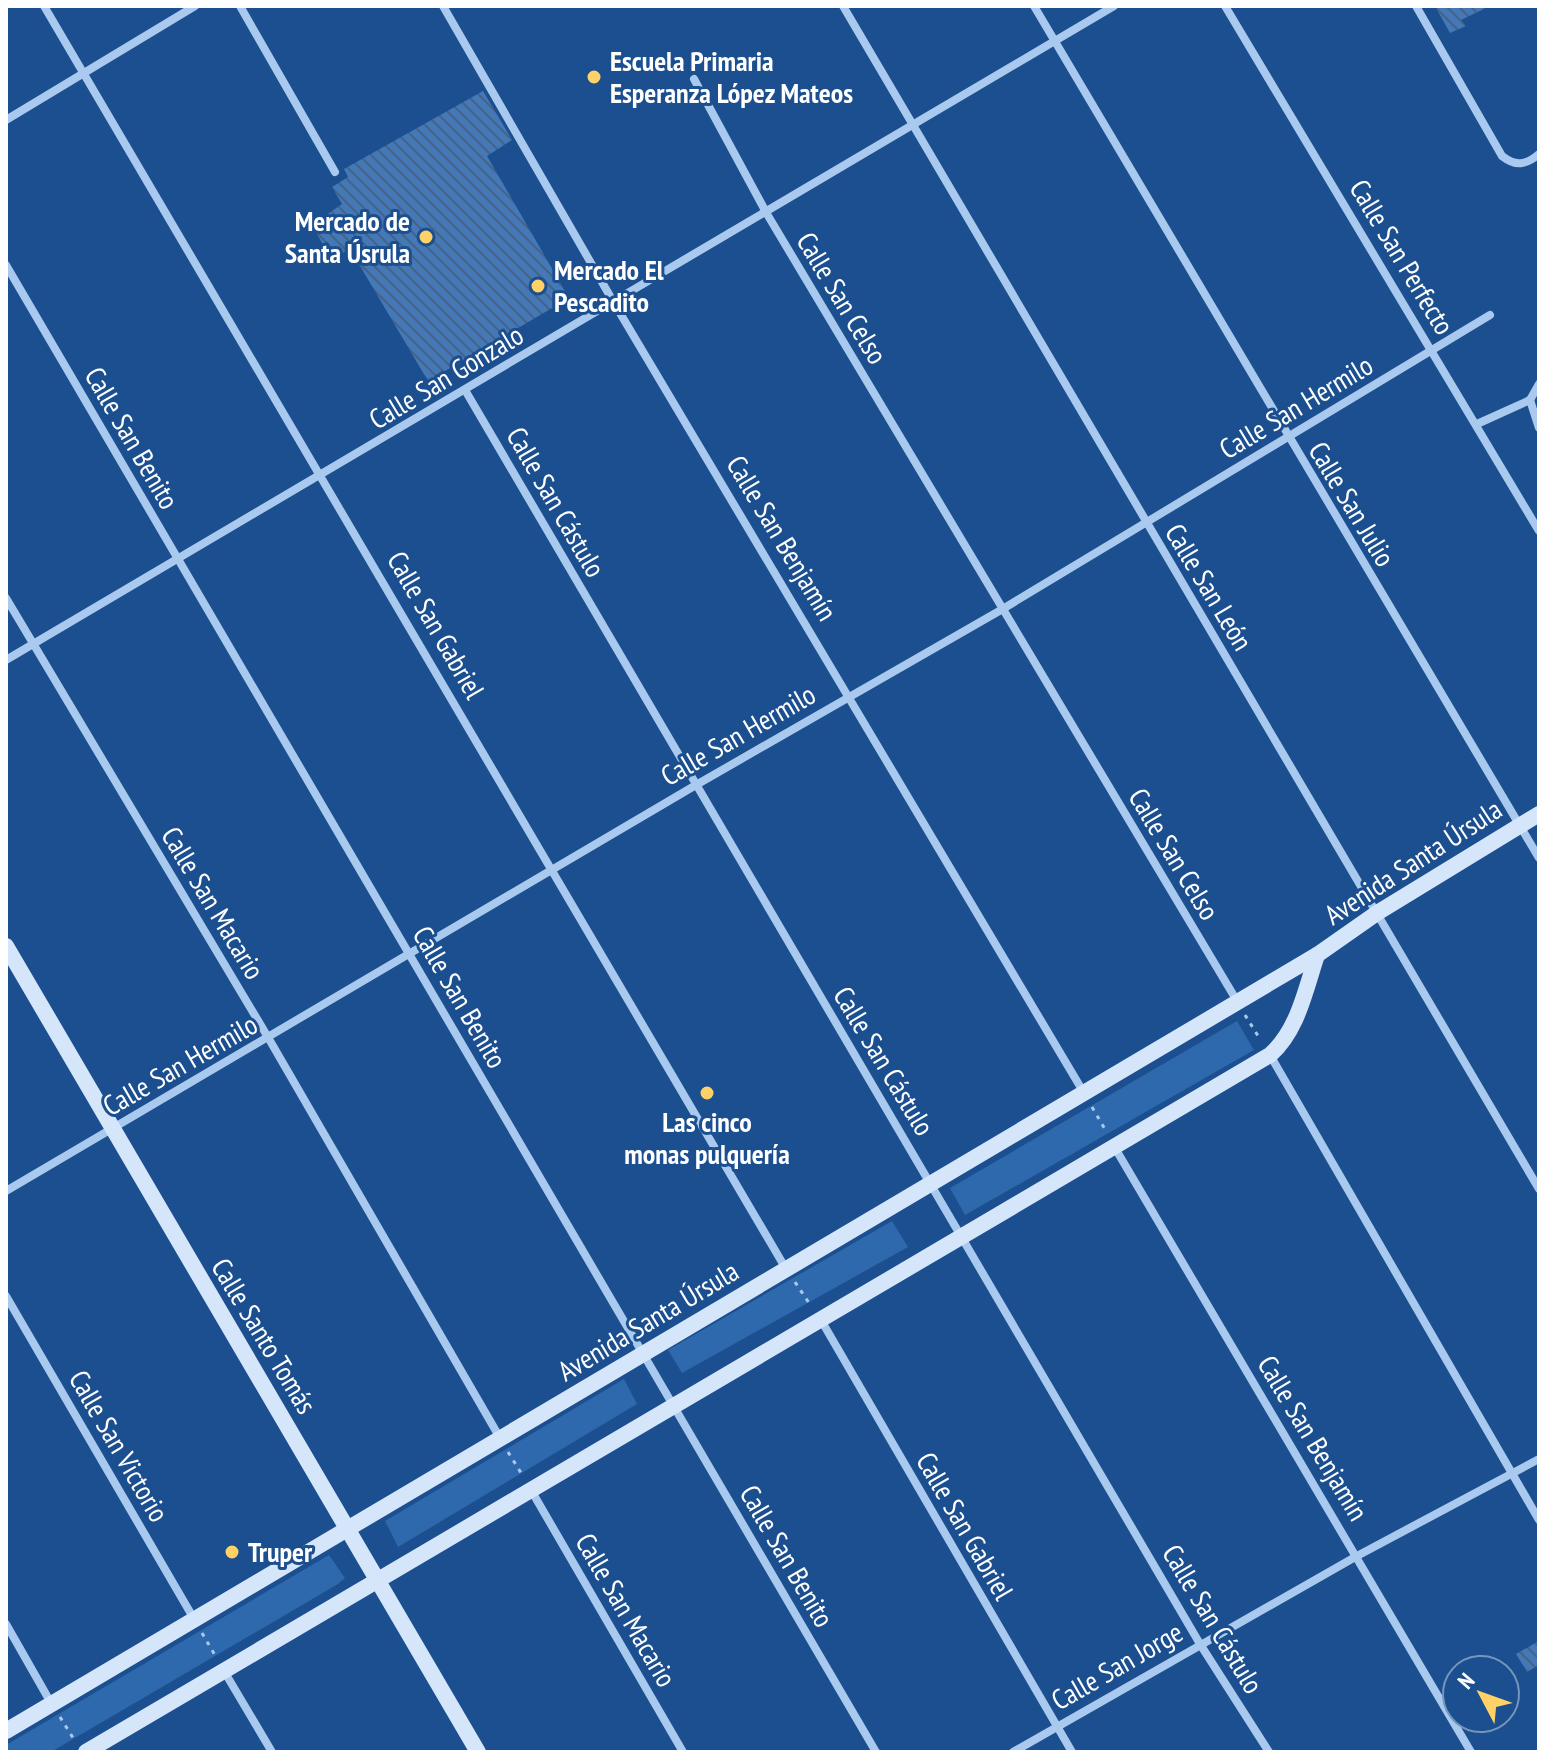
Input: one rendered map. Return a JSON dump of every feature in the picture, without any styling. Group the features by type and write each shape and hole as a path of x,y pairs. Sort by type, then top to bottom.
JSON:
{"street":[{"name":"Calle San Gabriel","path":"44,6 323,476 786,1269"},
{"path":"6,120 195,6"},
{"path":"240,6 335,172"},
{"name":"Calle San Benjamín","path":"443,6 614,303 851,695 1084,1093"},
{"name":"Calle San León","path":"843,6 1539,1189"},
{"name":"Calle San Julio","path":"1034,6 1287,439 1539,858"},
{"name":"Calle San Gonzalo","path":"6,660 767,214 1114,6"},
{"name":"Calle San Perfecto","path":"1225,6 1539,531"},
{"path":"1416,6 1502,156 1512,164 1528,163 1539,154"},
{"name":"Calle San Celso","path":"694,79 767,214 1237,1001"},
{"name":"Calle San Benito","path":"6,265 876,1752"},
{"name":"Calle San Hermilo","path":"6,1191 269,1039 552,869 1001,610 1490,315"},
{"path":"1477,424 1530,400 1539,384"},
{"name":"Calle San Cástulo","path":"465,390 1200,1644 1269,1752"},
{"path":"1530,400 1539,428"},
{"name":"Calle San Macario","path":"6,598 269,1039 500,1438"},
{"name":"Avenida Santa Úrsula","path":"6,1731 1317,955 1377,913 1539,814"},
{"name":"Calle Santo Tomás","path":"6,946 478,1752"},
{"name":"Avenida Santa Úrsula","path":"84,1752 1270,1055 1284,1043 1296,1021 1317,955"},
{"path":"1270,1055 1539,1520"},
{"name":"Calle San Benjamín","path":"1115,1148 1471,1752"},
{"name":"Calle San Victorio","path":"6,1296 194,1619"},
{"name":"Calle San Gabriel","path":"821,1320 1072,1752"},
{"name":"Calle San Jorge","path":"1013,1752 1357,1556 1539,1459"},
{"name":"Calle San Macario","path":"531,1490 683,1752"},
{"path":"6,1624 51,1703"},
{"path":"224,1671 272,1752"}],"path":[{"path":"1237,1001 1270,1055"},
{"path":"1084,1093 1115,1148"},
{"path":"786,1269 821,1320"},
{"path":"500,1438 531,1490"},
{"path":"194,1619 224,1671"},
{"path":"51,1703 84,1752"}],"shaded area":[{"path":"1237,1021 1254,1050 965,1215 950,1188"},
{"path":"892,1221 908,1247 682,1373 668,1350"},
{"path":"624,1379 637,1404 398,1547 385,1521"},
{"path":"329,1555 345,1578 338,1584 51,1752 6,1752 6,1745"}],"building":[{"path":"1435,6 1490,6 1461,20 1466,26 1450,33"},
{"name":"Mercado de Santa Úsrula","path":"483,91 512,140 487,156 569,298 428,381 350,249 331,259 312,225 342,204 332,187 348,177 344,169"},
{"path":"1539,1641 1539,1665 1527,1672 1521,1662 1521,1654 1516,1654"}],"place":[{"name":"Escuela Primaria Esperanza López Mateos","path":"594,77"},
{"name":"Mercado de Santa Úsrula","path":"426,237"},
{"name":"Mercado El Pescadito","path":"538,286"},
{"name":"Las cinco monas pulquería","path":"707,1093"},
{"name":"Truper","path":"232,1552"}]}
